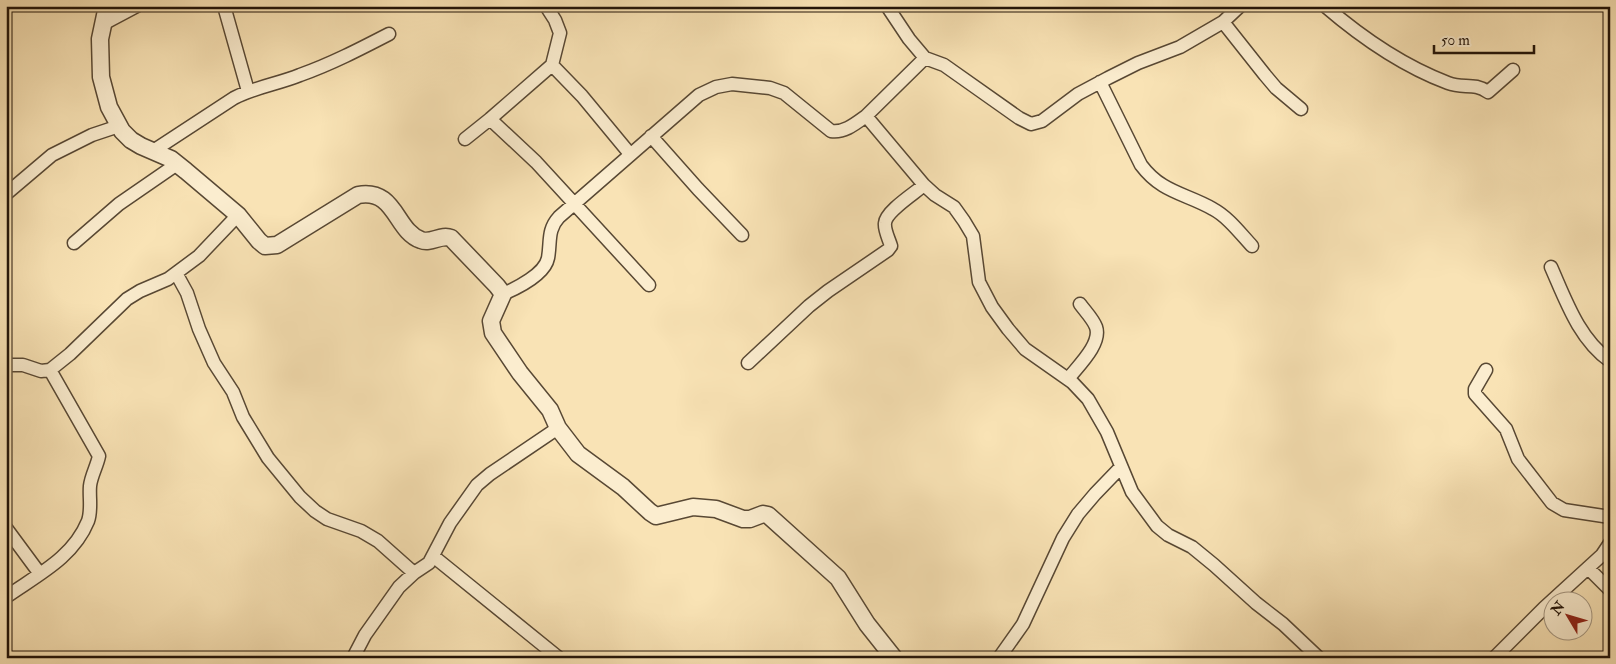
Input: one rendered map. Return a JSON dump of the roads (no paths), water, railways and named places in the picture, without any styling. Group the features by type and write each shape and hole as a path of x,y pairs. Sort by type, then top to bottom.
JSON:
{"street":[{"path":"137,6 106,14 100,39 101,77 109,107 119,126 131,140 177,164 238,215 265,246 277,246 358,195 367,193 382,199 404,225 421,240 427,241 445,236 451,238 503,294"},
{"path":"224,6 248,91"},
{"path":"465,139 552,65 560,33 555,20 546,6"},
{"path":"887,6 909,39 925,58 944,64 1019,118 1032,124 1042,120 1078,94 1100,82 1138,63 1180,47 1223,22 1236,8"},
{"path":"1325,6 1341,20 1388,52 1449,84 1457,86 1473,85 1481,87 1488,92 1512,70"},
{"path":"1223,22 1276,88 1301,109"},
{"path":"153,151 234,98 248,91 299,76 333,62 389,34"},
{"path":"894,658 867,624 838,578 768,515 763,514 750,519 743,519 716,509 700,507 656,516 623,487 578,454 558,428 550,410 520,373 493,333 491,321 503,294 518,288 542,268 548,260 548,241 552,224 630,154 700,95 716,87 732,84 770,88 784,93 830,131 837,132 846,130 866,116 925,58"},
{"path":"552,65 587,102 630,154"},
{"path":"1100,82 1147,174 1173,192 1218,212 1252,246"},
{"path":"866,116 924,185 935,195 954,207 964,220 973,236 979,282 988,300 1008,329 1025,349 1068,378 1088,399 1099,415 1132,492 1157,526 1168,535 1192,547 1319,658"},
{"path":"490,119 536,162 649,285"},
{"path":"9,187 52,155 92,135 119,126"},
{"path":"651,136 742,235"},
{"path":"74,243 120,204 177,164"},
{"path":"748,363 815,301 888,250 891,246 885,221 891,212 924,185"},
{"path":"6,365 23,365 41,371 50,370 70,354 127,299 176,273 199,256 238,215"},
{"path":"1551,267 1580,327 1598,353 1610,361"},
{"path":"176,273 187,293 199,329 214,363 233,392 243,417 268,458 300,497 315,511 327,519 361,531 378,541 414,573"},
{"path":"1068,378 1089,353 1098,336 1096,328 1080,304"},
{"path":"6,596 65,555 77,541 88,519 90,486 99,456 50,370"},
{"path":"1486,370 1474,390 1475,394 1506,429 1518,459 1552,504 1564,510 1610,517"},
{"path":"353,658 365,636 399,588 414,573 429,563 450,524 477,485 558,428"},
{"path":"999,658 1023,624 1036,600 1063,538 1078,514 1121,468"},
{"path":"6,528 40,574"},
{"path":"1494,658 1544,608 1602,555 1610,543"},
{"path":"433,556 559,658"},
{"path":"1588,568 1610,590"}]}
